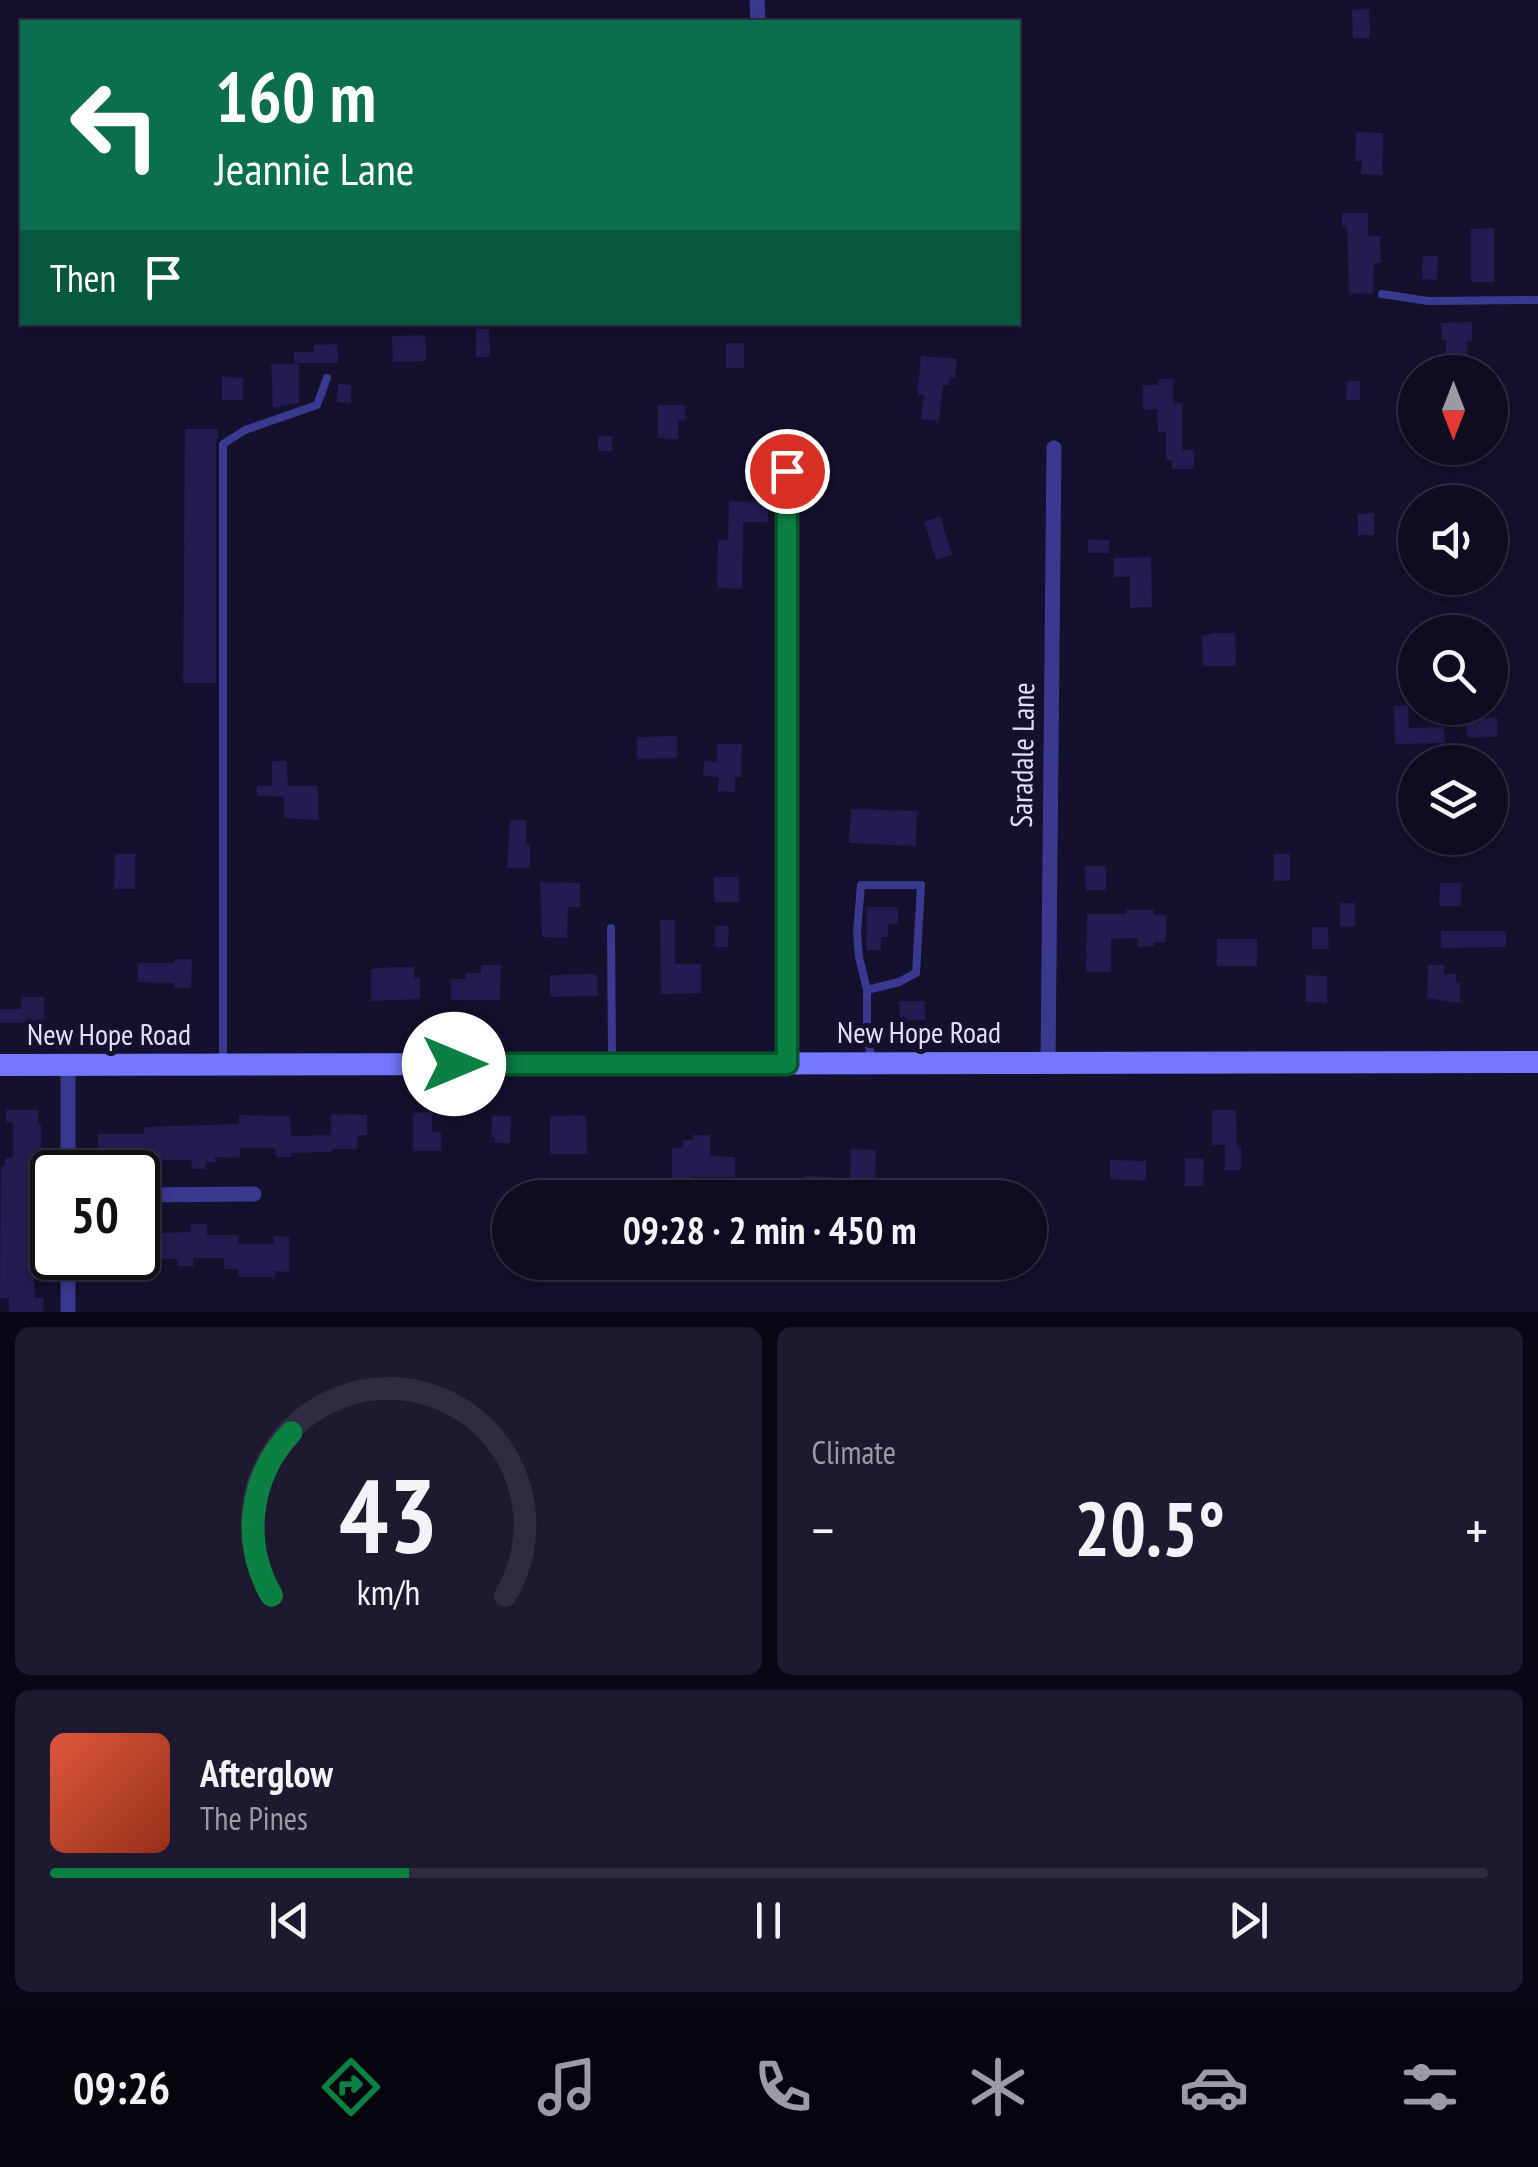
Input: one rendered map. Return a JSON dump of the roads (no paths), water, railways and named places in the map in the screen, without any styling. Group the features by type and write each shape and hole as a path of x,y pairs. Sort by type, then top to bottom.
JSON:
{"main road":[{"name":"New Hope Road","path":"0,1066 1538,1062"}],"street":[{"name":"Saradale Lane","path":"1048,1063 1054,448"},
{"path":"787,471 787,1064"},
{"path":"68,1065 68,1150"},
{"path":"160,1195 254,1194"},
{"path":"68,1280 68,1312"}],"lane":[{"path":"1382,294 1428,301 1538,300"},
{"path":"224,1065 223,444 245,430 317,404 328,378"},
{"path":"867,990 916,973 920,885 862,885 857,932 867,990 867,1040 874,1063"},
{"path":"612,928 612,1064"}]}
